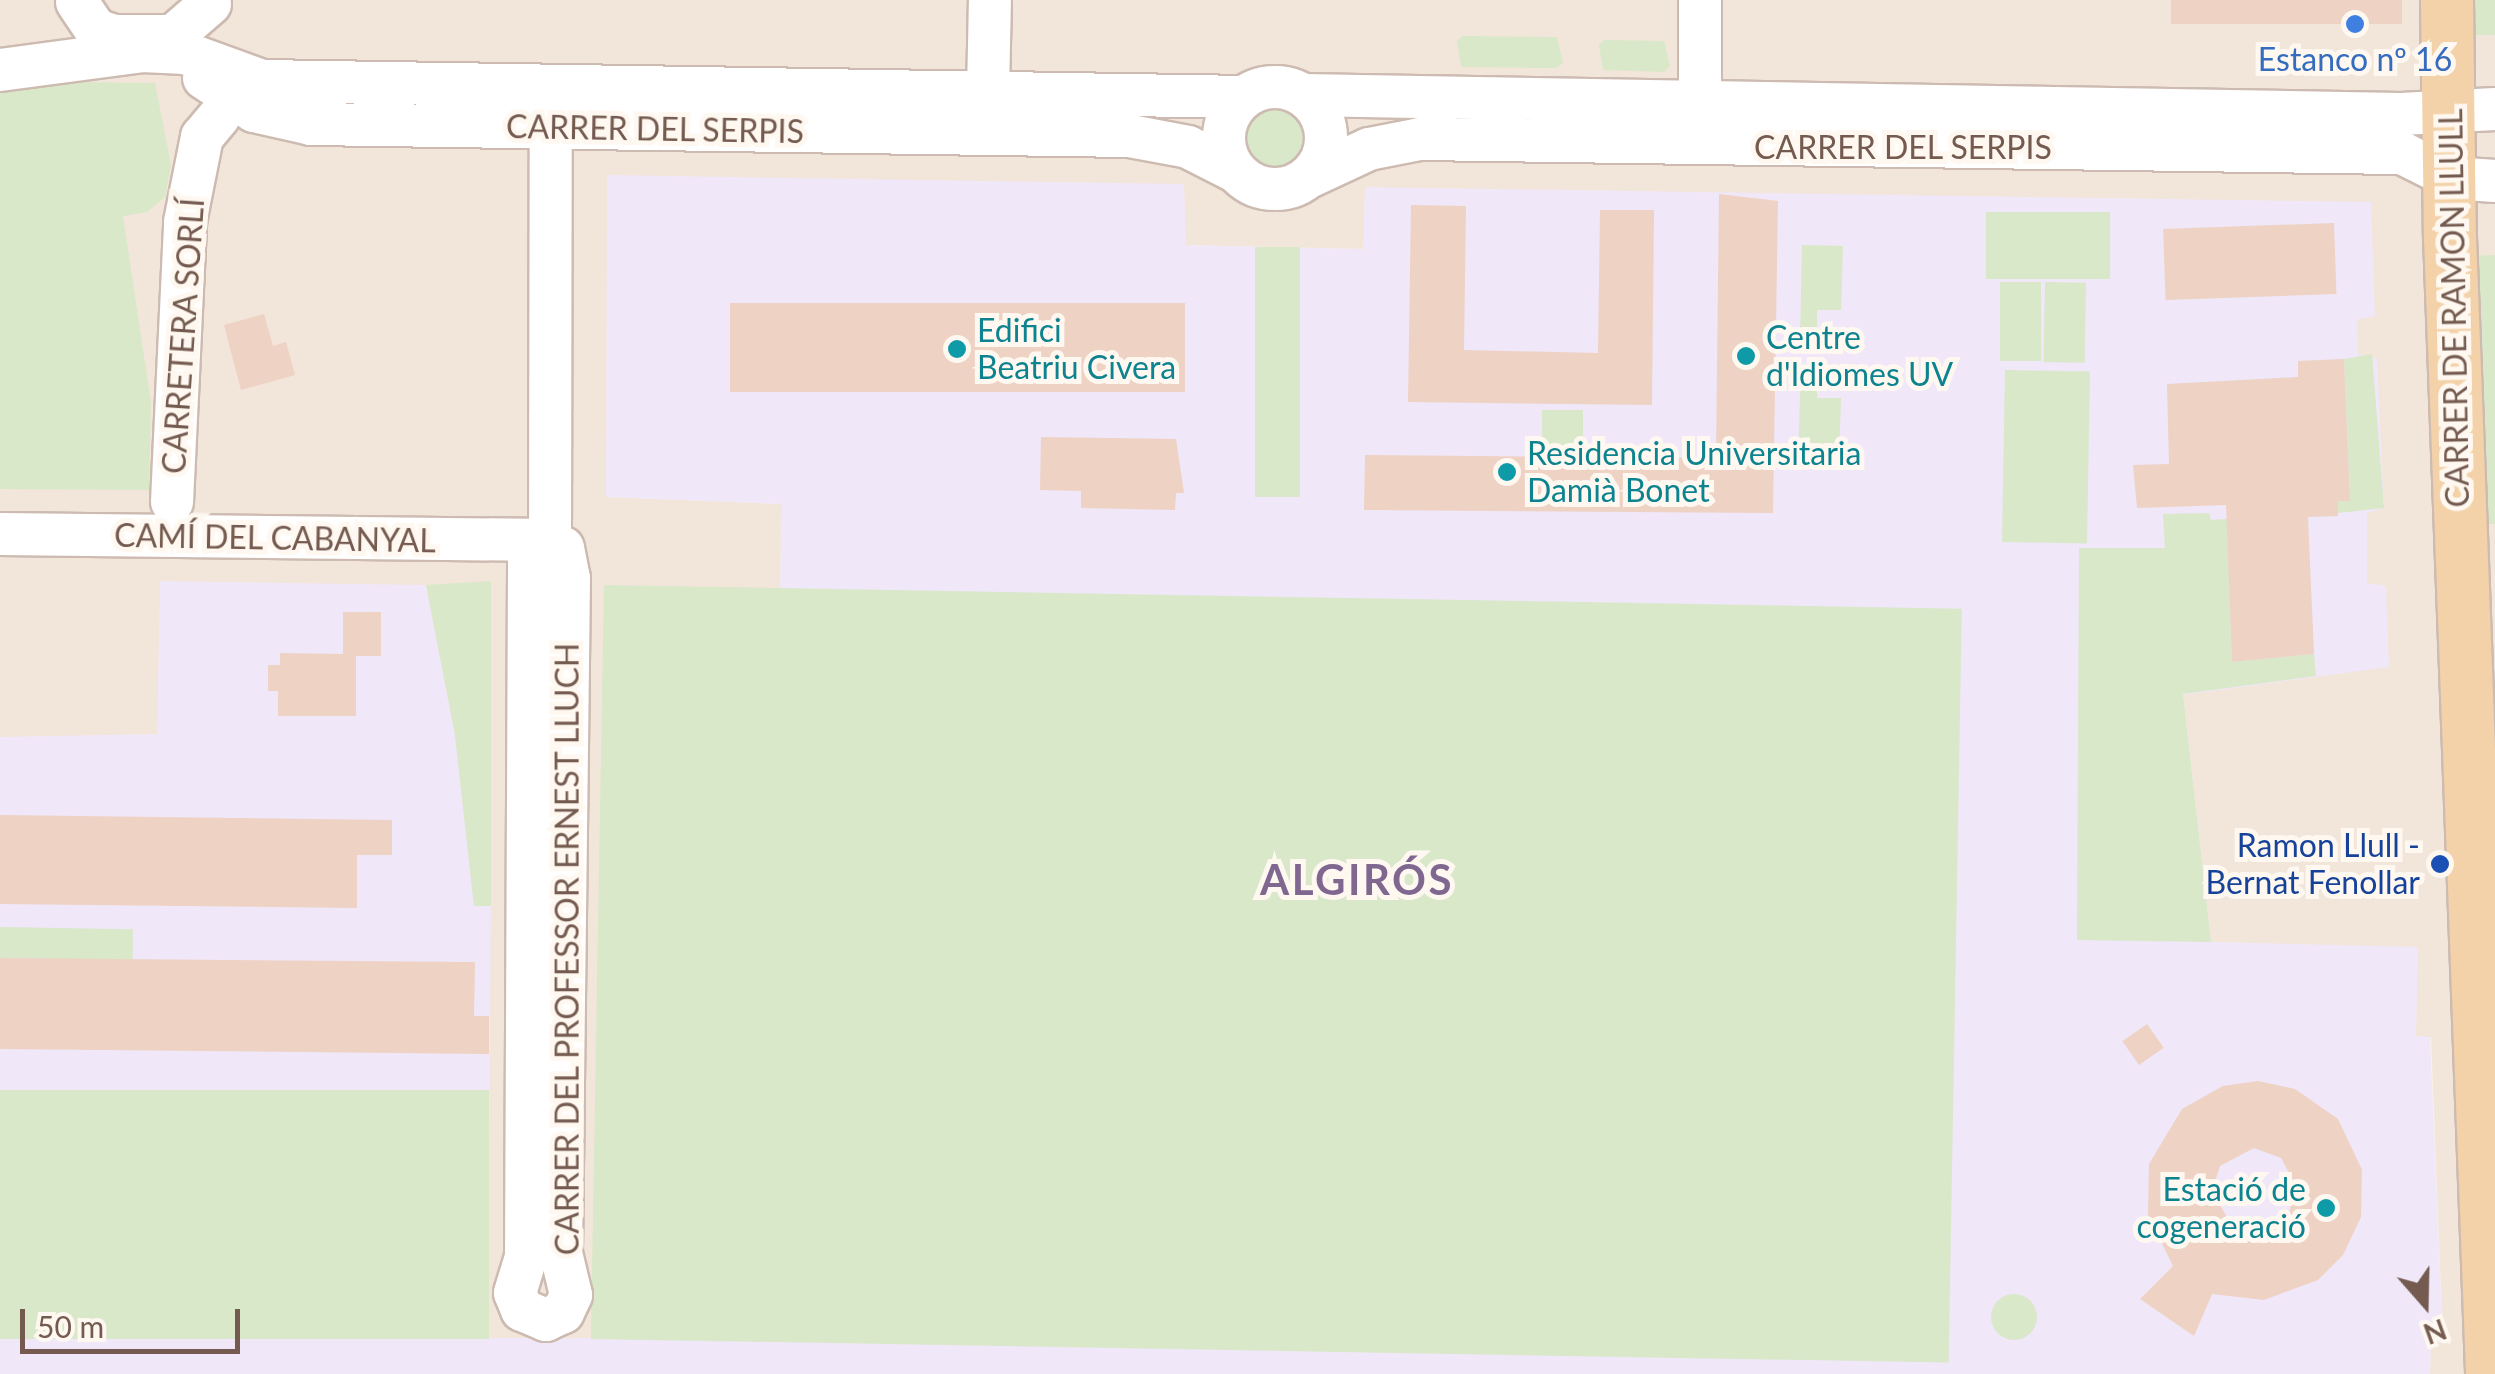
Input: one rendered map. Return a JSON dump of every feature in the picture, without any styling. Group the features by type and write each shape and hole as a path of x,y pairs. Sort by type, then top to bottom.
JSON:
{"main road":[{"name":"CARRER DE RAMON LLULL","path":"2447,0 2472,109 2492,1374"}],"street":[{"path":"988,93 990,0"},
{"path":"1700,0 1700,101"},
{"path":"77,1 96,30 114,36 173,36 210,2 230,68"},
{"path":"77,1 86,55"},
{"path":"19,68 56,46 77,1"},
{"name":"CARRER DEL SERPIS","path":"19,68 86,55 184,53 262,81 1244,97"},
{"name":"CARRER DEL SERPIS","path":"86,55 104,70 198,75 280,120 1130,136 1188,147 1235,171"},
{"path":"1273,87 1303,94 1327,133 1311,176 1280,190 1263,188 1235,171 1224,140 1244,97 1273,87"},
{"name":"CARRER DEL SERPIS","path":"1303,94 2401,114 2472,109"},
{"name":"CARRETERA SORLÍ","path":"172,502 186,222 202,137 219,117"},
{"name":"CARRER DEL PROFESSOR ERNEST LLUCH","path":"550,540 551,128"},
{"name":"CARRER DEL SERPIS","path":"1311,176 1369,149 1420,139 2402,153 2473,179"},
{"name":"CAMÍ DEL CABANYAL","path":"0,534 550,540"},
{"name":"CARRER DEL PROFESSOR ERNEST LLUCH","path":"550,540 563,548 568,578 561,1253 571,1295 563,1312 546,1320 522,1310 516,1293 526,1258 529,560 535,546 550,540"}],"shaded area":[{"path":"0,0 2495,0 2495,1374 2430,1374 2431,1342 2443,1341 2431,1037 2416,1037 2417,948 2211,942 2183,694 1977,197 1365,188 1364,249 1185,245 1184,184 606,497 782,504 780,589 604,586 601,1339 488,1339 489,1091 0,1114"},
{"path":"607,175 1184,184 1186,245 1363,249 1365,187 2371,202 2375,316 2357,320 2358,354 2377,359 2384,508 2367,513 2367,583 2386,586 2389,667 2183,695 2211,942 2418,947 2416,1036 2430,1037 2443,1342 2431,1343 2430,1374 0,1374 0,737 157,734 160,581 426,585 455,735 474,905 491,906 488,1338 601,1338 604,585 780,589 782,504 606,497"}],"green space":[{"path":"2464,0 2495,0 2495,35 2464,35"},
{"path":"1462,36 1557,37 1563,63 1556,68 1461,67 1457,41"},
{"path":"1604,40 1664,41 1670,66 1664,72 1603,70 1599,45"},
{"path":"0,81 155,83 171,165 165,197 147,212 123,216 151,403 149,490 0,489"},
{"path":"1277,106 1299,115 1308,137 1299,159 1277,168 1255,159 1246,137 1255,115"},
{"path":"1986,212 2110,212 2110,279 1986,279"},
{"path":"1802,245 1843,246 1841,310 1817,310 1817,342 1800,341"},
{"path":"1255,247 1300,247 1300,497 1255,497"},
{"path":"2495,255 2495,524 2481,524 2468,256"},
{"path":"2000,282 2041,282 2041,361 2000,361"},
{"path":"2045,282 2086,283 2085,363 2044,362"},
{"path":"2372,354 2384,508 2338,513 2338,501 2350,500 2344,359"},
{"path":"1801,366 1817,366 1817,398 1841,398 1839,462 1798,462"},
{"path":"2005,370 2090,371 2087,543 2002,542"},
{"path":"1542,410 1583,410 1583,448 1542,448"},
{"path":"2209,513 2211,520 2227,519 2232,662 2314,654 2316,676 2183,694 2211,942 2077,940 2079,548 2165,548 2163,514"},
{"path":"491,581 491,906 474,906 455,735 426,585"},
{"path":"604,585 1962,609 1949,1363 591,1339"},
{"path":"0,927 133,929 132,960 0,958"},
{"path":"0,1090 489,1090 489,1339 0,1339"},
{"path":"2014,1294 2030,1301 2037,1317 2030,1333 2014,1340 1998,1333 1991,1317 1998,1301"}],"building":[{"path":"2171,0 2402,0 2402,24 2171,24"},
{"path":"1719,194 1778,201 1773,513 1364,510 1365,455 1716,458"},
{"path":"1411,205 1466,206 1464,350 1598,353 1600,210 1654,210 1652,405 1408,402"},
{"path":"2334,223 2336,294 2166,300 2163,229"},
{"name":"Edifici Beatriu Civera","path":"730,303 1185,303 1185,392 730,392"},
{"path":"264,314 273,346 286,342 295,375 241,390 224,325"},
{"path":"2344,359 2350,501 2338,501 2338,516 2308,517 2314,654 2232,662 2226,505 2137,508 2133,465 2169,464 2167,384 2298,377 2298,361"},
{"path":"1041,437 1176,439 1184,493 1176,493 1175,510 1081,508 1081,491 1040,490"},
{"path":"343,612 381,612 381,656 356,656 356,716 278,716 278,691 268,691 268,665 280,665 280,653 343,654"},
{"path":"0,815 392,820 392,855 357,855 357,908 0,904"},
{"path":"0,958 475,962 474,1016 489,1016 489,1054 0,1049"},
{"path":"2147,1024 2164,1048 2139,1065 2122,1041"},
{"name":"Estació de cogeneració","path":"2258,1081 2295,1089 2338,1119 2362,1170 2361,1217 2343,1255 2318,1280 2264,1300 2212,1294 2194,1336 2140,1299 2173,1266 2148,1215 2149,1164 2182,1109 2223,1086","holes":["2254,1148 2281,1158 2294,1182 2290,1210 2256,1231 2231,1224 2212,1191 2220,1166"]}],"place":[{"name":"Estanco nº 16","path":"2355,24"},
{"name":"Edifici Beatriu Civera","path":"957,349"},
{"name":"Centre d'Idiomes UV","path":"1746,356"},
{"name":"Residencia Universitaria Damià Bonet","path":"1507,472"},
{"name":"Ramon Llull - Bernat Fenollar","path":"2440,864"},
{"name":"Estació de cogeneració","path":"2326,1208"}],"district":[{"name":"ALGIRÓS","path":"1357,879"}]}
